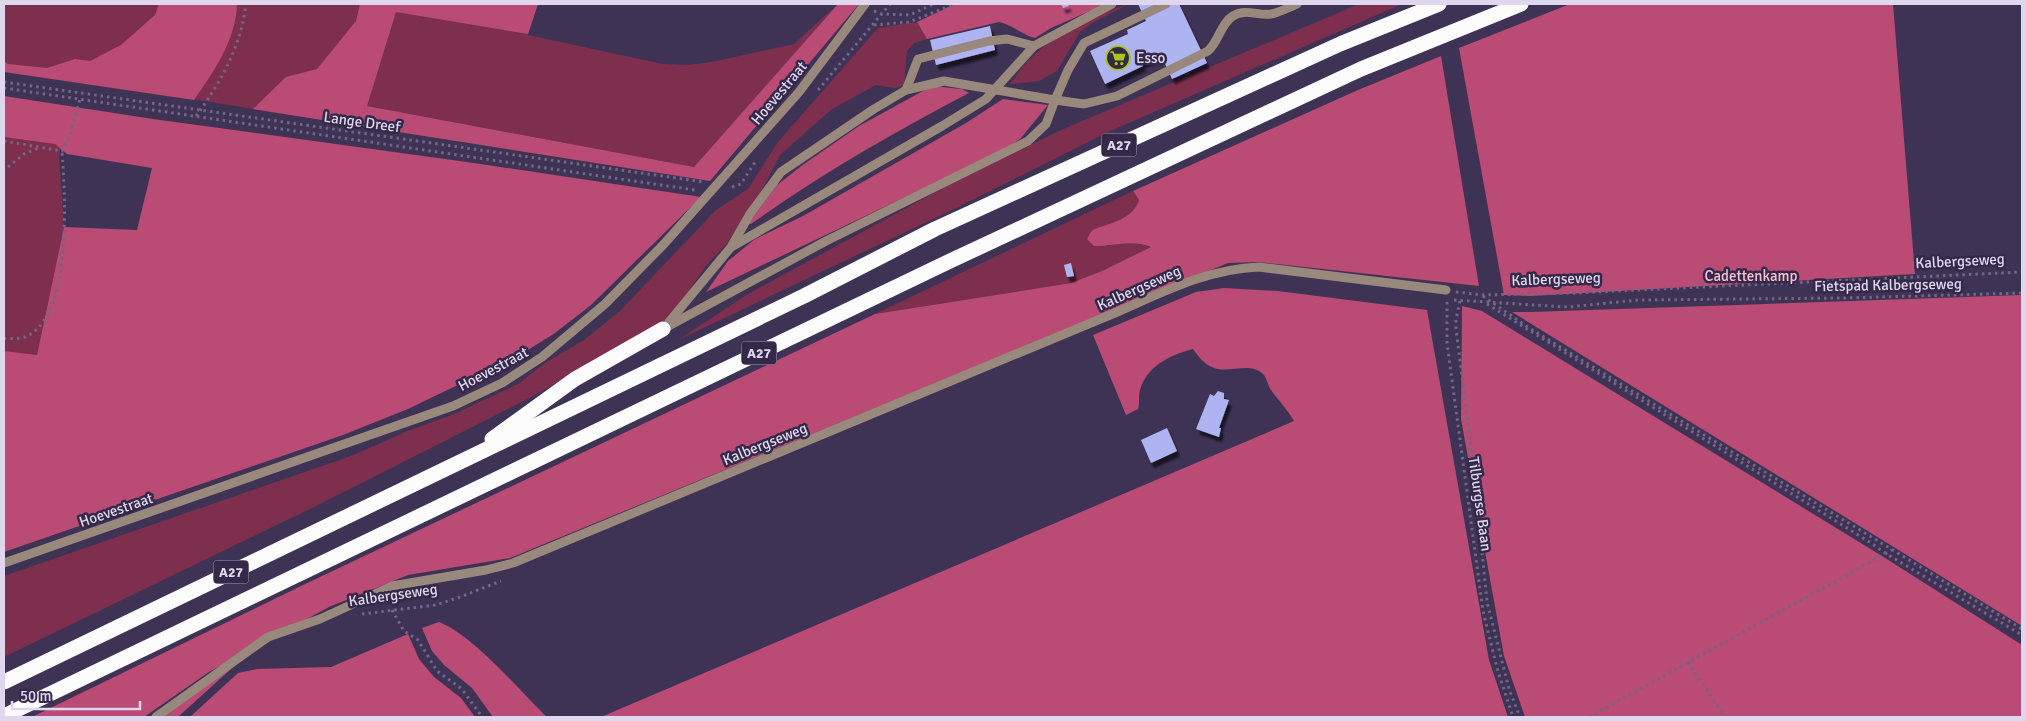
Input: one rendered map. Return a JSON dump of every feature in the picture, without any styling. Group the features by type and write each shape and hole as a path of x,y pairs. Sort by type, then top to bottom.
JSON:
{"highway":[{"name":"A27","path":"4,682 804,296 935,229 1340,44 1439,4"},
{"name":"A27","path":"4,716 959,257 1361,69 1521,4"},
{"name":"A27","path":"459,462 575,379 663,329"}],"street":[{"name":"A27","path":"732,247 986,99 1034,46 1112,4"},
{"name":"A27","path":"663,329 826,241 1028,141 1046,124 1068,70 1084,43 1166,4"},
{"name":"A27","path":"663,329 732,247 750,214 781,172 848,125 906,90 944,81 1084,104 1117,96 1208,50 1216,44 1226,22 1233,15 1244,12 1271,14 1296,4"},
{"name":"Hoevestraat","path":"4,563 444,409 502,382 542,357 605,304 664,244 799,92 864,6"},
{"path":"906,90 918,59 1007,38 1034,46"},
{"name":"Kalbergseweg","path":"156,717 268,637 320,619 392,586 513,564 1122,310 1187,281 1238,268 1259,267 1447,295"}],"path":[{"path":"196,116 231,61 244,26 246,4"},
{"path":"890,4 873,25 909,22 954,4"},
{"path":"864,6 882,14 910,15 933,4"},
{"name":"Lange Dreef","path":"4,82 652,173 717,186"},
{"name":"Lange Dreef","path":"4,88 710,193"},
{"path":"4,338 28,336 46,316 56,294 61,273 65,213 62,151 70,135 80,99"},
{"path":"4,141 62,151"},
{"path":"8,167 24,154 41,148"},
{"name":"Kalbergseweg","path":"1447,295 1574,293 2022,272"},
{"name":"Fietspad Kalbergseweg","path":"1485,303 1567,307 1639,300 1844,298 2022,293"},
{"path":"1447,295 1460,301 1485,303 1885,553 2022,635"},
{"name":"Tilburgse Baan","path":"1447,295 1447,343 1483,611 1497,668 1513,717"},
{"path":"1482,295 1526,326 1893,549 2022,630"},
{"name":"Tilburgse Baan","path":"1460,301 1456,329 1473,461 1487,602 1509,689 1520,717"},
{"path":"1589,717 1893,549"},
{"name":"Kalbergseweg","path":"356,615 436,604 509,578"},
{"path":"392,610 404,631 418,640 437,671 462,689 482,717"},
{"path":"1688,662 1725,717"}],"shaded area":[{"path":"4,4 538,4 528,35 663,64 688,65 712,62 794,44 838,4 694,167 367,106 361,126 4,69"},
{"path":"1359,4 1402,4 1108,132 956,208 678,340 748,294 947,186 1061,130"},
{"path":"1127,5 1094,22 1080,32 1057,71 1039,81 1010,84 1029,60 1051,41 1090,19"},
{"path":"917,22 927,39 914,43 907,51 904,85 895,88 876,85 832,109 780,155 762,190 727,243 705,267 673,315 652,330 524,401 312,508 4,657 4,576 351,456 410,430 452,415 518,384 545,363 584,340 620,311 716,210 748,189 778,142 878,28"},
{"path":"4,110 65,120 59,157 64,227 37,355 4,361"},
{"path":"1133,191 1139,200 1132,212 1121,219 1094,229 1108,246 1130,243 1151,248 1071,283 875,314"}],"green space":[{"path":"159,4 237,4 233,30 223,55 194,100 4,72 4,61 8,64 47,68 75,59 90,61 121,45 155,15"},
{"path":"360,4 538,4 528,34 396,12 367,106 694,167 838,4 859,4 710,181 253,109 286,77 317,69 356,21"},
{"path":"955,4 1106,4 1051,28 1035,38 999,22 927,39 917,22"},
{"name":"Cadettenkamp","path":"1570,4 1893,4 1915,274 1531,296 1504,295 1459,48"},
{"path":"1441,56 1479,286 1258,262 1228,263 510,558 408,575 329,607 209,672 144,717 32,717 301,586 875,314 1071,283 1102,271 1151,247 1136,243 1094,246 1087,239 1094,229 1121,219 1132,212 1139,200 1133,191 1358,90"},
{"path":"932,86 962,89 969,93 858,155 804,188 751,224 749,223 777,185 804,164 859,126"},
{"path":"4,96 701,197 591,305 555,333 520,355 408,409 343,435 4,552 4,351 37,355 64,227 137,230 152,168 67,154 55,144 4,137"},
{"path":"1003,99 1048,105 1021,138 1006,149 706,292 728,261 755,239 803,216 966,123"},
{"path":"1224,288 1278,291 1427,310 1489,660 1508,717 601,717 1294,421 1271,390 1264,375 1258,371 1246,368 1225,370 1209,366 1193,349 1168,358 1154,368 1143,382 1139,395 1138,409 1126,415 1093,335 1196,292"},
{"path":"2022,295 2022,626 1512,312 1531,312"},
{"path":"1462,306 1482,311 1882,556 2022,645 2022,717 1525,717 1504,656 1461,419"},
{"path":"439,622 452,629 481,651 547,717 493,717 472,688 444,665 432,651 422,628"},
{"path":"408,634 419,659 434,677 461,698 475,717 190,717 238,673 257,669 331,667"},
{"path":"229,666 231,669 179,716 164,717"}],"building":[{"path":"1061,4 1068,4 1069,6 1063,8"},
{"path":"1138,4 1179,4 1207,63 1172,79 1161,55 1142,63 1143,66 1105,84 1090,51 1128,34 1127,30 1146,21"},
{"path":"990,26 995,50 936,65 930,40"},
{"path":"1071,263 1074,276 1067,277 1064,265"},
{"path":"1218,391 1224,393 1224,399 1229,400 1219,428 1221,428 1219,437 1196,429 1210,394 1214,396"},
{"path":"1167,428 1177,451 1151,463 1141,440"}],"place":[{"name":"Esso","path":"1118,58"}]}
